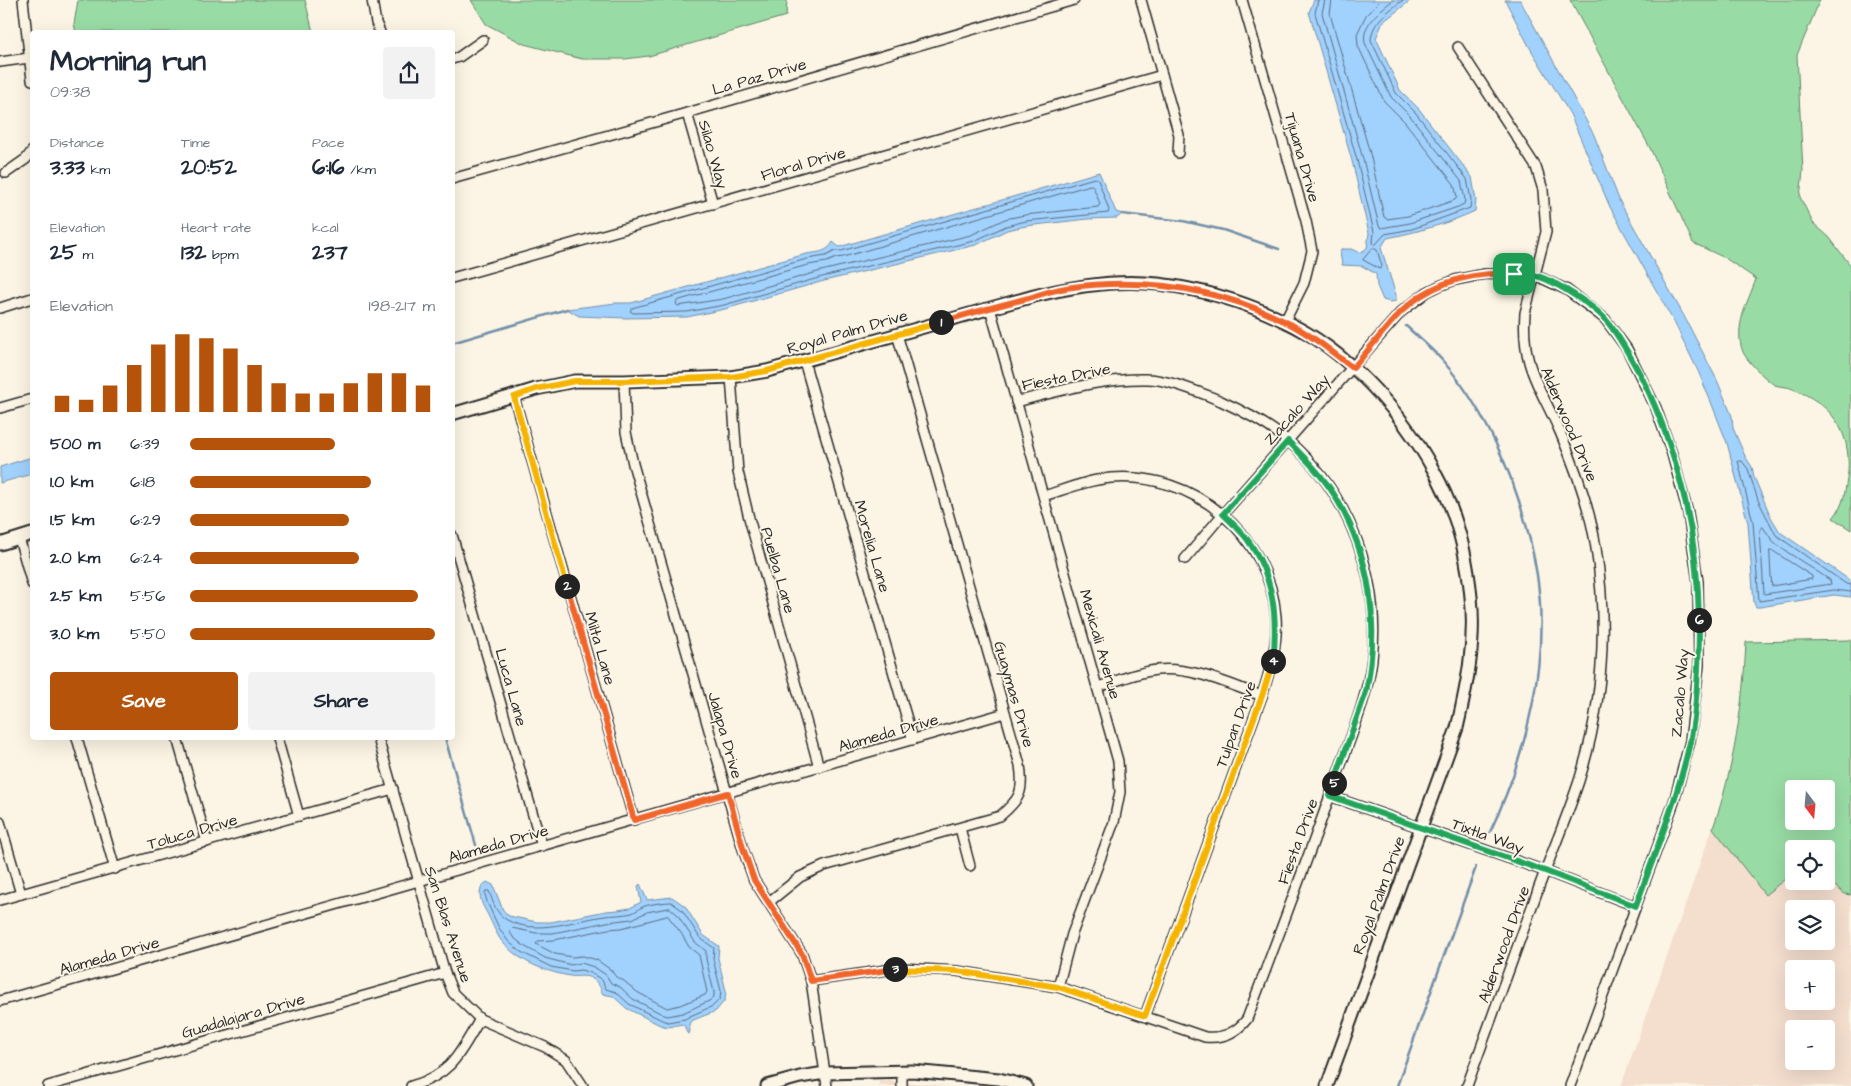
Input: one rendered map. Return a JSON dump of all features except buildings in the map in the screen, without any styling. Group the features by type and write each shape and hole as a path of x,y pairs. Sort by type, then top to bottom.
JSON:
{"street":[{"path":"23,0 30,65"},
{"path":"372,0 379,30"},
{"name":"La Paz Drive","path":"455,178 687,113 1074,0"},
{"path":"1141,0 1179,135 1178,153"},
{"name":"Tijuana Drive","path":"1242,0 1306,221 1312,251 1304,284 1285,321"},
{"path":"455,58 483,40"},
{"name":"Alderwood Drive","path":"1458,47 1536,167 1543,190 1546,232 1525,313 1524,327 1528,360 1539,391 1565,444 1583,493 1596,547 1601,584 1603,636 1601,678 1595,717 1578,781 1467,1086"},
{"path":"0,62 29,58"},
{"name":"Floral Drive","path":"455,277 1162,75"},
{"name":"Silao Way","path":"687,113 713,204"},
{"path":"6,173 26,159 30,154"},
{"name":"Zacalo Way","path":"1185,559 1402,312 1439,286 1455,280 1485,274 1535,275 1566,290 1606,319 1627,349 1656,408 1672,454 1688,513 1698,582 1699,665 1690,741 1674,802 1570,1086"},
{"name":"Royal Palm Drive","path":"455,413 536,389 575,381 731,377 767,371 990,308 1065,289 1116,283 1157,284 1200,291 1238,302 1285,321 1318,341 1353,368 1398,415 1434,471 1452,512 1464,550 1471,597 1473,632 1470,669 1457,728 1327,1086"},
{"path":"0,308 30,299"},
{"name":"Mexicali Avenue","path":"990,308 1118,761 1120,792 1114,822 1072,934 1058,987"},
{"name":"Guaymas Drive","path":"769,902 800,877 824,866 1000,816 1015,803 1022,784 1020,765 897,334"},
{"name":"Morelia Lane","path":"804,361 913,740"},
{"name":"Puelba Lane","path":"731,377 738,472 749,518 819,767"},
{"name":"Fiesta Drive","path":"811,981 900,968 957,971 1058,987 1205,1037 1221,1037 1235,1031 1247,1019 1330,796 1363,700 1369,677 1373,633 1370,592 1363,558 1346,517 1334,495 1307,460 1288,441 1247,413 1197,390 1149,378 1095,383 1016,402"},
{"name":"Jalapa Drive","path":"624,381 626,432 633,464 743,848 754,880 802,954 811,981 827,1086"},
{"name":"Milta Lane","path":"514,397 634,820"},
{"path":"0,408 30,400"},
{"name":"Tulpan Drive","path":"1044,496 1072,486 1110,478 1136,478 1178,487 1209,502 1246,539 1264,567 1272,592 1276,616 1273,660 1262,696 1145,1016"},
{"path":"0,544 30,535"},
{"path":"19,538 30,577"},
{"name":"Luca Lane","path":"455,545 542,846"},
{"path":"1098,687 1148,671 1174,669 1195,673 1262,696"},
{"name":"Alameda Drive","path":"0,1001 1005,713"},
{"path":"78,740 115,868"},
{"path":"178,740 208,842"},
{"path":"278,740 300,816"},
{"name":"San Blas Avenue","path":"379,740 445,973 453,993 480,1019 545,1047 566,1060 582,1086"},
{"name":"Toluca Drive","path":"0,900 393,789"},
{"name":"Tixtla Way","path":"1330,796 1545,871 1636,906"},
{"path":"0,822 21,894"},
{"path":"960,828 970,866"},
{"name":"Guadalajara Drive","path":"48,1086 445,973"},
{"path":"411,1086 426,1082 444,1071 458,1058 480,1019"},
{"path":"902,1071 902,1086"},
{"path":"767,1086 800,1077 825,1073 902,1071 999,1079 1026,1086"}],"shaded area":[{"path":"1851,640 1851,1086 1621,1086 1722,801 1739,727 1746,642"},
{"path":"879,1080 948,1086 879,1086"}],"green space":[{"path":"78,0 305,0 312,30 76,30 74,24"},
{"path":"471,0 787,0 786,16 649,56 625,59 582,59 524,44 486,24"},
{"path":"1570,0 1820,0 1797,55 1803,171 1800,197 1813,223 1829,237 1851,266 1851,530 1833,518 1842,502 1848,472 1846,443 1842,431 1836,420 1818,402 1793,389 1771,383 1745,356 1740,343 1741,324 1756,279 1725,258 1693,243 1650,148"},
{"path":"1851,640 1851,895 1845,894 1835,886 1835,840 1785,840 1785,879 1765,895 1713,828 1732,760 1743,690 1746,642"}],"water":[{"path":"1314,0 1411,0 1383,22 1376,38 1400,90 1419,109 1472,177 1476,200 1475,211 1432,227 1387,238 1381,248 1396,295 1396,301 1383,300 1377,286 1376,274 1362,266 1342,265 1340,252 1342,249 1351,249 1360,253 1367,248 1369,233 1352,161 1309,12"},
{"path":"1505,0 1520,0 1594,135 1620,202 1684,316 1717,380 1732,416 1733,428 1752,467 1754,477 1771,517 1780,532 1848,579 1851,583 1851,597 1834,595 1756,607 1754,603 1748,523 1727,443 1711,402 1676,326 1610,207 1570,114 1530,48"},
{"path":"1099,172 1116,212 1122,214 1117,218 1088,219 1007,230 976,245 824,281 725,309 687,317 625,318 579,316 567,309 631,303 822,251 831,246 833,242 839,247"},
{"path":"30,458 30,475 0,483 0,467"},
{"path":"487,882 493,885 503,910 509,916 537,922 551,922 630,908 641,902 638,886 640,884 647,900 672,897 685,906 703,935 719,946 718,958 726,991 725,1000 716,1011 691,1021 689,1024 689,1034 682,1024 668,1027 660,1025 626,1008 613,996 603,994 599,985 591,978 561,974 527,962 505,945 495,931 480,898 482,886"}],"waterway":[{"path":"1122,214 1183,221 1223,230 1279,249"},
{"path":"455,342 567,309"},
{"path":"1406,326 1453,373 1464,387 1491,433 1520,504 1530,539 1537,575 1540,641 1532,707 1514,772 1490,832"},
{"path":"446,740 476,845"},
{"path":"1397,1086 1476,867"}],"route":[{"path":"1498,273 1514,274 1535,275 1566,290 1606,319 1627,349 1656,408 1672,454 1688,513 1698,582 1699,665 1690,741 1674,802 1636,906 1545,871 1330,796 1366,692 1371,661 1373,616 1363,558 1346,517 1322,478 1288,441 1223,514 1246,539 1264,567 1272,592 1276,616 1273,660 1262,696 1145,1016 1058,987 957,971 900,968 811,981 802,954 754,880 728,793 634,820 514,397 536,389 575,381 731,377 767,371 1034,296 1065,289 1116,283 1157,284 1200,291 1238,302 1285,321 1318,341 1353,368 1402,312 1427,292 1470,276 1498,273"}]}
